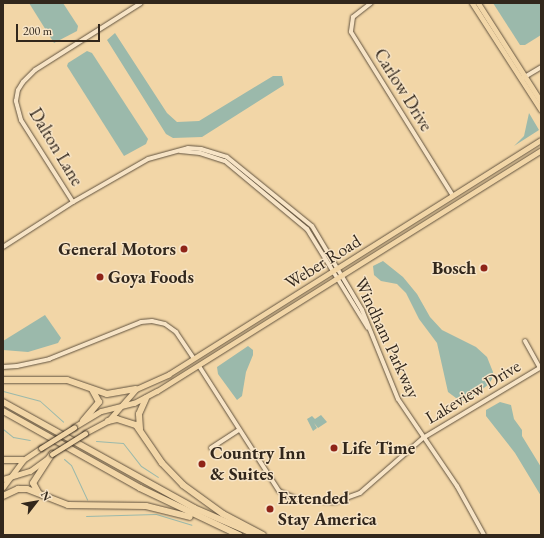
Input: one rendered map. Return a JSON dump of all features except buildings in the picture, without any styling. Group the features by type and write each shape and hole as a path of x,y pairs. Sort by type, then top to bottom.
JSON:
{"highway":[{"path":"3,380 56,379 87,386 107,394 136,389"},
{"path":"83,421 99,402 97,395 87,386"},
{"path":"141,430 138,414 146,398"},
{"path":"3,402 194,508 256,535"},
{"path":"3,411 121,478 193,515 238,535"},
{"path":"108,421 130,422 141,430 162,463 183,485 223,514 263,535"},
{"path":"40,495 34,489 33,483 52,454"},
{"path":"3,460 23,460"},
{"path":"3,496 23,488 68,505 127,505 169,510 238,535"}],"main road":[{"path":"472,3 541,102"},
{"path":"478,3 541,110"},
{"name":"Weber Road","path":"3,479 30,472 52,454 85,433 108,421 120,405 136,389 164,377 194,359 336,271 541,140"},
{"name":"Weber Road","path":"3,487 23,460 83,421 101,411 146,398 541,150"}],"street":[{"name":"Dalton Lane","path":"73,202 20,120 16,101 18,90 23,82 35,70 141,3"},
{"name":"Carlow Drive","path":"371,3 353,17 351,32 453,196"},
{"path":"523,78 541,67"},
{"name":"Windham Parkway","path":"3,247 73,202 138,163 188,148 215,152 240,167 312,226 370,331 394,391 424,438 458,486 484,535"},
{"path":"3,367 50,359 141,322 152,321 165,324 176,332 194,359"},
{"path":"525,340 541,368"},
{"name":"Lakeview Drive","path":"198,366 279,491 297,499 327,502 344,500 360,493 424,438 541,368"},
{"path":"211,448 239,430"}],"shaded area":[{"path":"29,3 63,3 78,26 77,31 54,43"},
{"path":"493,3 541,3 541,35 525,45 520,45"},
{"path":"115,33 167,113 177,122 199,121 273,76 282,76 284,85 202,137 173,138 166,134 107,40"},
{"path":"87,51 92,53 148,139 146,144 124,156 67,66 68,63"},
{"path":"529,113 539,130 514,146 524,136"},
{"path":"383,261 403,277 417,294 430,317 442,330 476,347 487,357 493,372 492,379 489,384 467,401 460,401 448,392 437,343 419,319 406,293 397,284 381,281 374,275 373,266"},
{"path":"45,315 61,338 58,343 28,352 3,350 3,341"},
{"path":"248,346 253,350 253,355 246,372 242,396 237,400 218,374 217,367"},
{"path":"500,402 511,405 514,419 522,430 522,436 541,467 541,496 515,453 486,416 486,410"},
{"path":"321,415 327,422 318,428 314,423 317,428 313,431 307,419 312,416 315,419"}],"waterway":[{"path":"3,391 40,401 63,422"},
{"path":"3,429 13,437 30,440"},
{"path":"96,441 123,443 141,466 158,477"},
{"path":"64,459 71,465 87,500"},
{"path":"86,516 156,514 191,525"}],"place":[{"name":"General Motors","path":"184,249"},
{"name":"Bosch","path":"484,268"},
{"name":"Goya Foods","path":"100,277"},
{"name":"Life Time","path":"334,448"},
{"name":"Country Inn & Suites","path":"202,464"},
{"name":"Extended Stay America","path":"270,509"}]}
